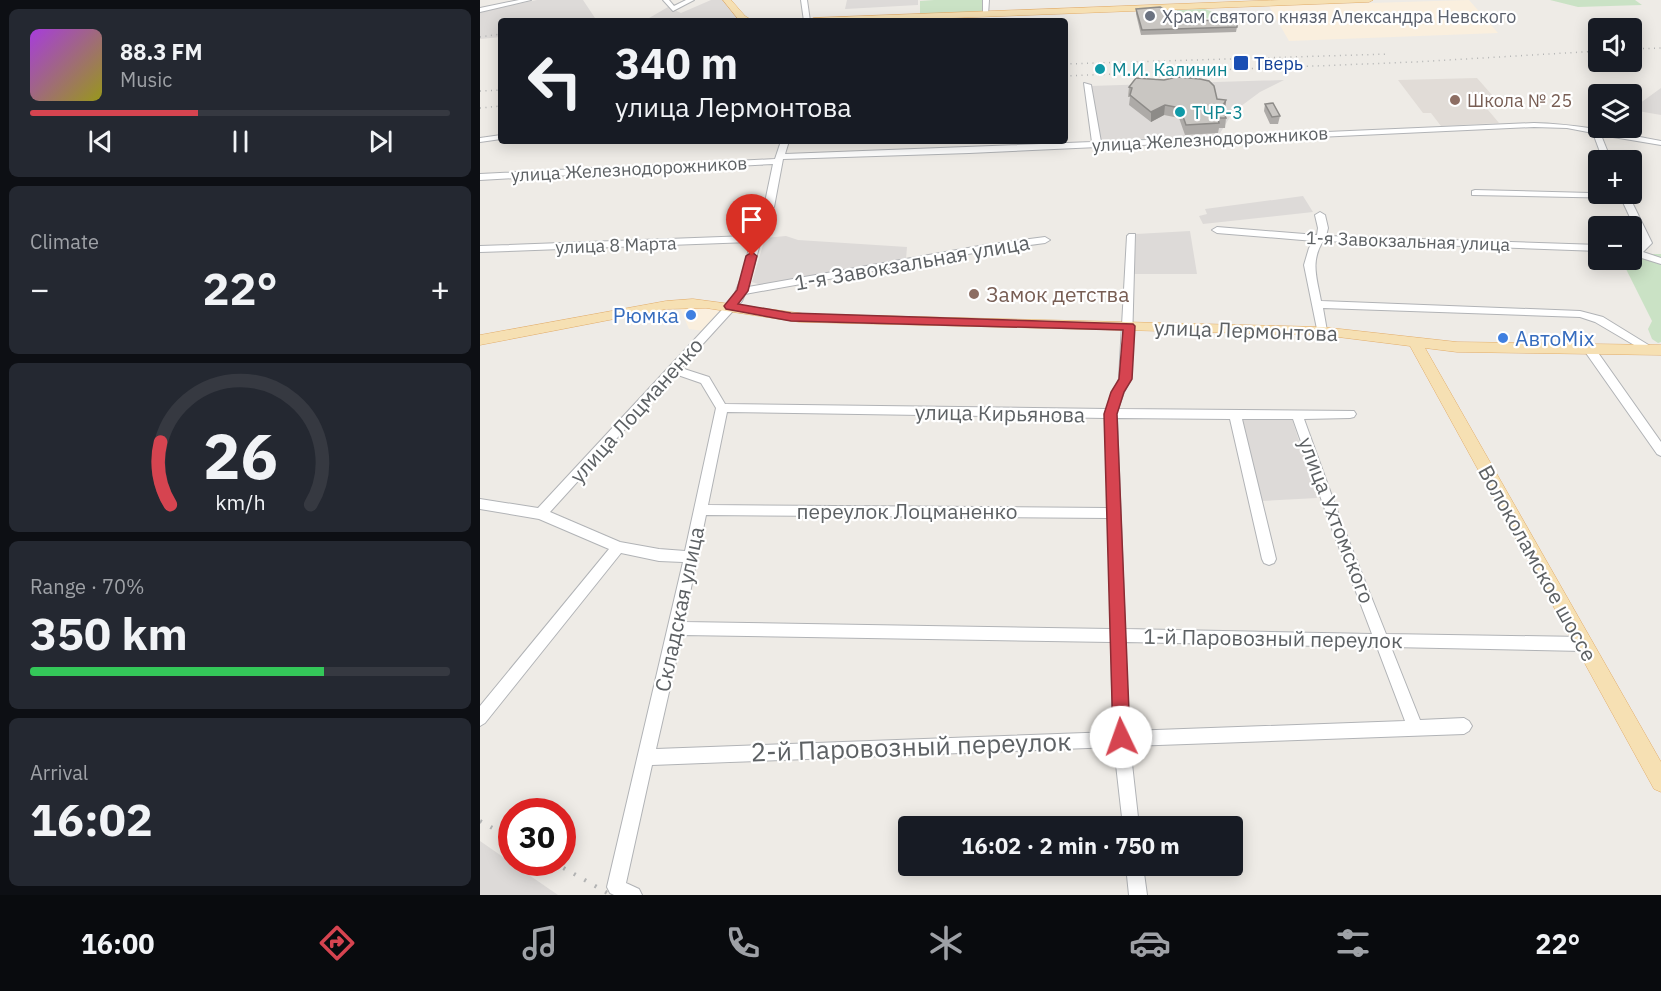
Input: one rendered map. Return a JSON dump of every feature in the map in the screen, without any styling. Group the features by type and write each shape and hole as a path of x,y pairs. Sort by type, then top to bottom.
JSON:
{"main road":[{"path":"728,0 742,18"},
{"path":"1130,8 1145,3 1164,6 1369,0"},
{"path":"887,18 1130,8 1145,3 1197,5"},
{"name":"улица Лермонтова","path":"480,340 672,304 703,303 791,317 1322,332 1368,335 1416,344 1457,347 1653,349"},
{"name":"Волоколамское шоссе","path":"1416,344 1583,644 1655,761 1661,782"}],"street":[{"path":"489,0 493,8"},
{"path":"480,10 528,0"},
{"path":"666,0 673,9 691,0"},
{"path":"804,0 807,18"},
{"path":"986,0 986,14"},
{"path":"1087,85 1097,145"},
{"name":"улица Железнодорожников","path":"480,177 779,159 946,153 1411,129 1534,125 1567,126 1588,130"},
{"path":"480,140 498,137"},
{"name":"улица Железнодорожников","path":"1634,138 1661,143"},
{"path":"769,207 784,144"},
{"path":"1475,193 1588,194"},
{"path":"1320,215 1323,228 1321,237 1314,248 1310,265 1322,332"},
{"name":"1-я Завокзальная улица","path":"1217,230 1321,237 1588,248"},
{"path":"1642,232 1647,243 1642,246"},
{"path":"1130,816 1121,737 1111,414 1125,379 1132,236"},
{"name":"улица 8 Марта","path":"480,249 752,237 755,244 743,291"},
{"name":"1-я Завокзальная улица","path":"743,291 985,248 1046,240"},
{"path":"1642,253 1661,261"},
{"path":"730,306 743,291"},
{"path":"1317,304 1580,314 1599,319 1653,349"},
{"name":"улица Лоцманенко","path":"541,514 730,306"},
{"path":"1590,350 1661,451"},
{"path":"674,370 705,380 722,408"},
{"name":"улица Кирьянова","path":"722,408 1235,416 1350,414"},
{"name":"Складская улица","path":"633,895 616,887 676,628 689,557 722,408"},
{"name":"улица Ухтомского","path":"1297,414 1335,520 1415,727"},
{"path":"1235,416 1269,559"},
{"path":"480,503 541,514 618,547 659,555 689,557"},
{"name":"переулок Лоцманенко","path":"700,510 1114,513"},
{"path":"480,718 618,547"},
{"name":"1-й Паровозный переулок","path":"676,628 1583,644"},
{"name":"2-й Паровозный переулок","path":"646,757 1121,737 1464,726"},
{"path":"1136,876 1138,895"}],"shaded area":[{"path":"537,0 583,0 595,18 498,18 498,37 480,39 480,12"},
{"path":"711,0 725,0 739,18 649,18 668,7 681,13"},
{"path":"847,0 918,0 918,5 845,9"},
{"path":"1469,0 1498,33 1289,41 1269,6"},
{"name":"Школа № 25","path":"1477,78 1499,103 1483,104 1499,123 1441,126 1431,113 1423,113 1398,80"},
{"path":"1284,80 1260,92 1233,112 1219,135 1100,141 1090,86"},
{"path":"1661,88 1661,115 1642,112 1642,102"},
{"path":"1303,196 1313,212 1203,224 1199,216 1207,214 1205,209"},
{"path":"1190,231 1197,274 1134,274 1136,234"},
{"path":"786,236 798,240 907,247 906,259 761,285 752,282 765,238"},
{"path":"705,305 723,308 704,331 689,329 680,308"},
{"path":"1292,419 1317,498 1261,501 1241,420"},
{"path":"480,841 498,853 498,876 531,876 558,895 480,895"}],"green space":[{"path":"983,0 982,12 920,14 920,1"},
{"path":"1550,0 1635,0 1642,5 1578,7"},
{"path":"1205,9 1223,18 1181,19 1177,10"},
{"path":"1661,254 1661,342 1658,343 1652,339 1648,329 1652,321 1626,270 1642,270 1642,255"}],"building":[{"path":"1160,7 1164,9 1165,21 1237,20 1237,27 1142,30 1136,9"},
{"path":"1177,77 1209,81 1214,86 1217,99 1226,100 1222,107 1226,118 1218,118 1219,123 1186,125 1180,108 1165,105 1151,112 1130,95 1132,88 1129,87 1136,78 1164,80"},
{"path":"1273,103 1280,116 1272,117 1265,104"}],"railway":[{"path":"480,37 498,34"},
{"path":"1642,49 1661,48"},
{"path":"1068,76 1415,62 1588,52"},
{"path":"1068,64 1389,54"},
{"path":"480,91 498,90"},
{"path":"480,108 498,106"},
{"path":"480,821 498,831"},
{"path":"576,875 611,895"}],"place":[{"name":"Храм святого князя Александра Невского","path":"1150,16"},
{"name":"Тверь","path":"1241,63"},
{"name":"М.И. Калинин","path":"1100,69"},
{"name":"Школа № 25","path":"1455,100"},
{"name":"ТЧР-3","path":"1180,112"},
{"name":"Замок детства","path":"974,294"},
{"name":"Рюмка","path":"691,315"},
{"name":"АвтоMix","path":"1503,338"}],"route":[{"path":"752,256 743,291 730,306 791,317 1129,326 1125,379 1111,414 1121,737"}]}
